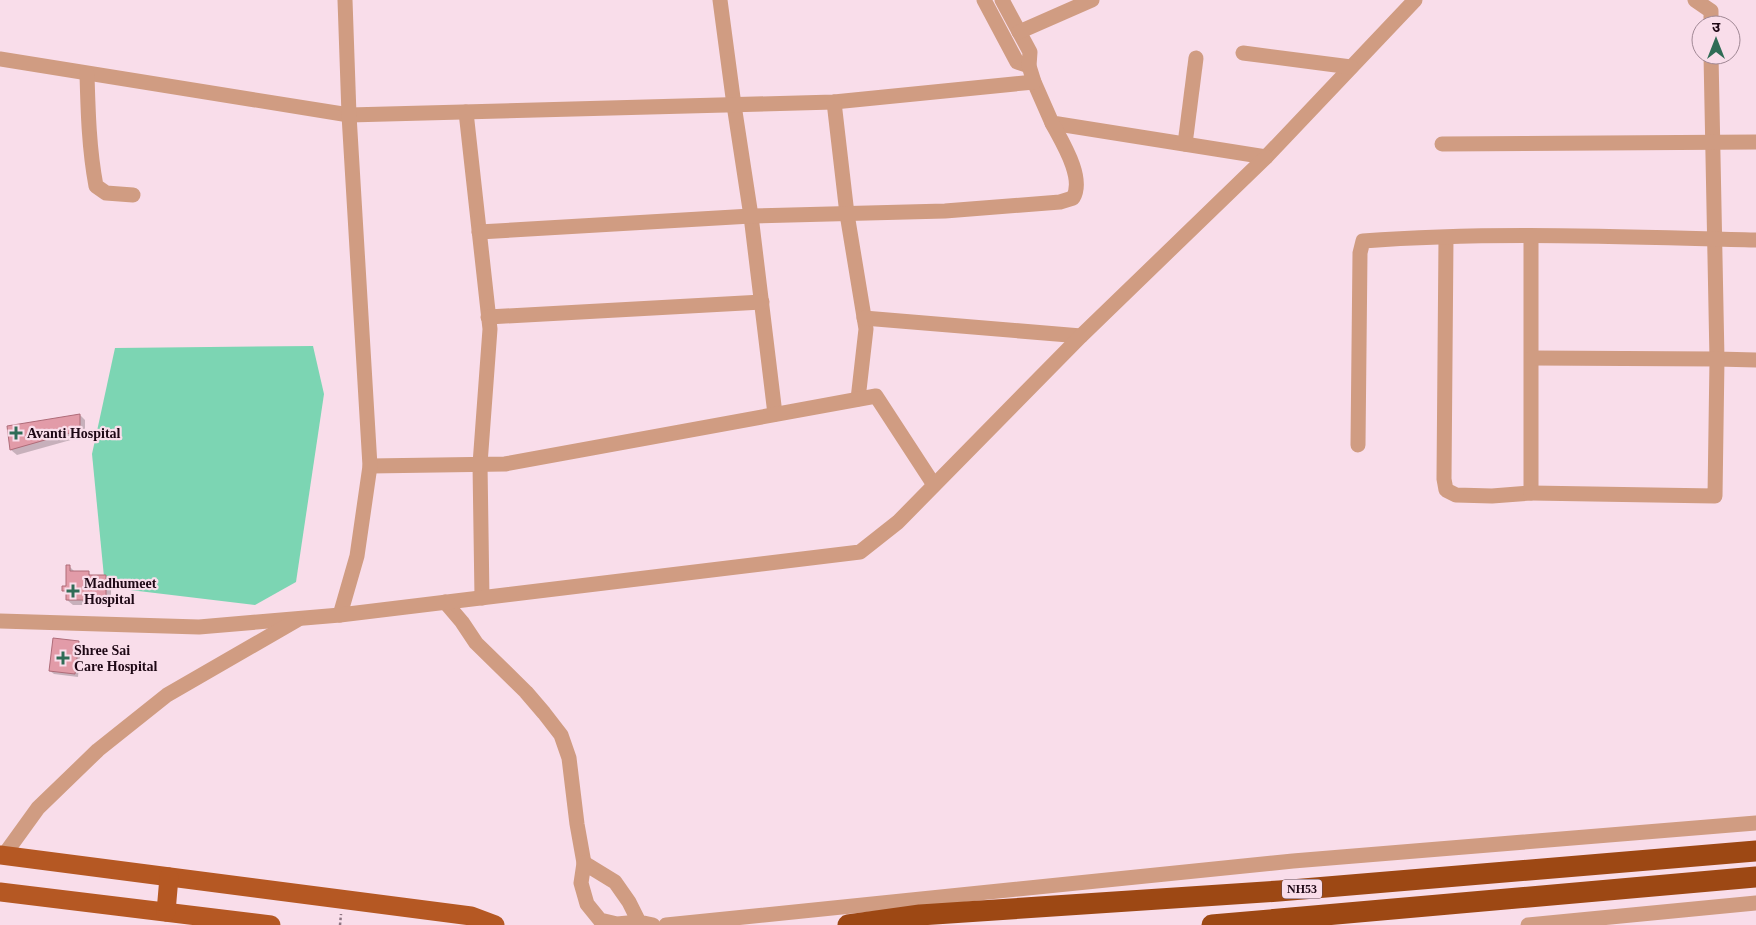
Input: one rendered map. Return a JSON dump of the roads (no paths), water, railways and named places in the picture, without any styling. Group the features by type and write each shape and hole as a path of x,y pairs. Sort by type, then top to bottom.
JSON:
{"highway":[{"name":"NH53","path":"848,925 920,916 1289,890 1756,851"},
{"name":"NH53","path":"1212,925 1756,877"}],"main road":[{"path":"2,855 471,916 495,925"},
{"path":"166,912 169,877"},
{"path":"0,892 271,925"}],"street":[{"path":"340,615 357,556 370,466 349,115 345,0"},
{"path":"720,0 751,216 776,414"},
{"path":"984,0 1017,62 1030,66"},
{"path":"479,232 751,216 945,211 1060,202 1073,198 1077,191 1076,174 1034,82 1030,66 1030,52 1002,0"},
{"path":"1019,32 1092,0"},
{"path":"0,620 199,627 340,615 860,552 898,522 1081,336 1266,156 1415,0"},
{"path":"1697,1 1711,12 1711,15"},
{"path":"1243,53 1351,67"},
{"path":"1185,144 1196,58"},
{"path":"0,59 349,115 834,102 1034,82"},
{"path":"1446,238 1444,479 1446,490 1456,495 1492,496 1531,493 1715,496 1717,359 1711,65"},
{"path":"87,74 88,121 96,186 106,193 132,195"},
{"path":"834,102 847,214 866,329 858,399"},
{"path":"466,112 490,329 480,464 482,598"},
{"path":"1052,123 1266,156"},
{"path":"1442,144 1712,144 1756,142"},
{"path":"1531,237 1531,493"},
{"path":"1358,445 1360,252 1363,241 1531,237 1756,240"},
{"path":"488,317 762,302"},
{"path":"864,318 1081,336"},
{"path":"1532,358 1756,360"},
{"path":"370,466 505,464 876,396 934,485"},
{"path":"445,602 476,643 526,692 561,735 569,758 584,864 581,883 587,904 600,920 617,924 646,924"},
{"path":"2,855 38,808 98,750 168,695 301,618"},
{"path":"666,925 1293,861 1756,823"},
{"path":"584,864 615,882 646,924"},
{"path":"1528,925 1589,922 1756,903"}],"place":[{"name":"Avanti Hospital","path":"16,433"},
{"name":"Madhumeet Hospital","path":"73,591"},
{"name":"Shree Sai Care Hospital","path":"63,658"}]}
